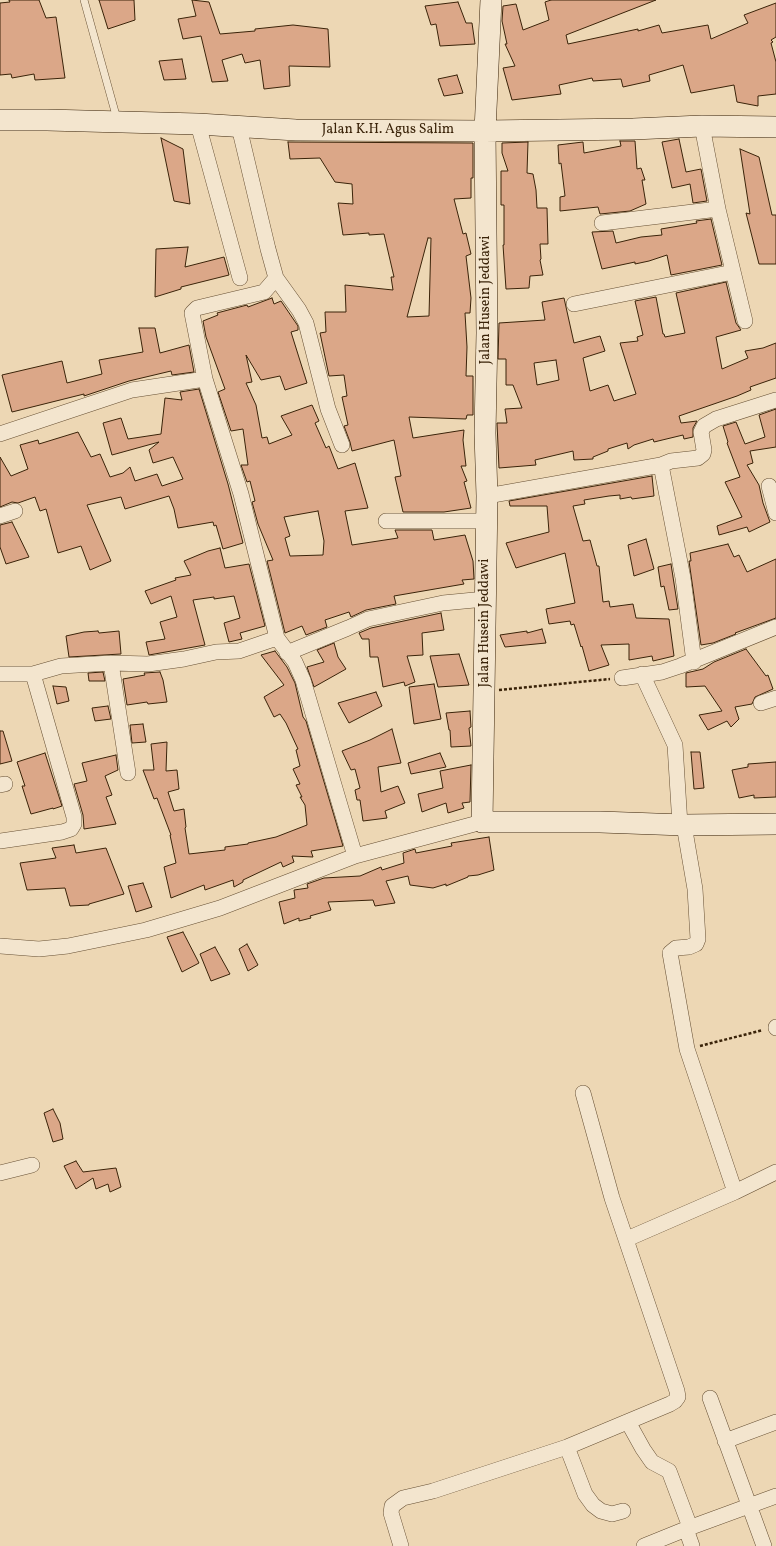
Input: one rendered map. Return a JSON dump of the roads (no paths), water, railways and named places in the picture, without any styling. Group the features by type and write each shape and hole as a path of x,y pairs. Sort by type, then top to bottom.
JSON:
{"street":[{"path":"491,0 497,0"},
{"name":"Jalan Husein Jeddawi","path":"482,822 485,692 484,599 487,521 485,433 487,333 485,131 491,0"},
{"name":"Jalan K.H. Agus Salim","path":"0,120 198,124 296,130 485,131 633,129 702,126 776,127"},
{"path":"198,124 240,278"},
{"path":"702,126 718,209 745,321"},
{"path":"239,127 276,278 299,310 306,323 328,409 342,444"},
{"path":"602,223 718,209"},
{"path":"574,304 733,272"},
{"path":"276,278 264,292 197,308 192,313 205,379 241,494 277,638 295,662 303,680 355,856"},
{"path":"0,434 132,390 205,379"},
{"path":"487,496 661,465 671,461 698,458 702,455 704,450 701,430 707,424 716,419 776,400"},
{"path":"661,465 683,578 694,662"},
{"path":"769,486 776,513"},
{"path":"0,516 15,511"},
{"path":"386,520 487,521"},
{"path":"287,653 368,619 443,603 484,599"},
{"path":"622,678 662,672 694,662 776,627"},
{"path":"0,674 34,674 61,666 111,663 148,664 184,659 216,652 239,651 277,638"},
{"path":"111,663 128,773"},
{"path":"0,841 62,832 71,829 74,824 72,811 34,674"},
{"path":"642,674 675,745 682,825 695,889 698,939 696,944 689,947 676,948 670,953 687,1049 735,1192"},
{"path":"761,703 776,698"},
{"path":"0,946 39,949 68,946 146,930 220,908 355,856 482,822 600,822 682,825 776,824"},
{"path":"401,1546 391,1513 392,1506 403,1498 433,1491 568,1447 670,1404 675,1401 678,1394 612,1198 583,1093"},
{"path":"0,1173 32,1165"},
{"path":"626,1238 735,1192 776,1172"},
{"path":"710,1398 764,1546"},
{"path":"628,1422 652,1462 669,1471 688,1528 692,1546"},
{"path":"726,1441 776,1422"},
{"path":"568,1447 585,1494 593,1505 601,1511 612,1514 623,1511"},
{"path":"644,1546 688,1528 776,1496"}],"lane":[{"path":"84,0 118,122"}]}
